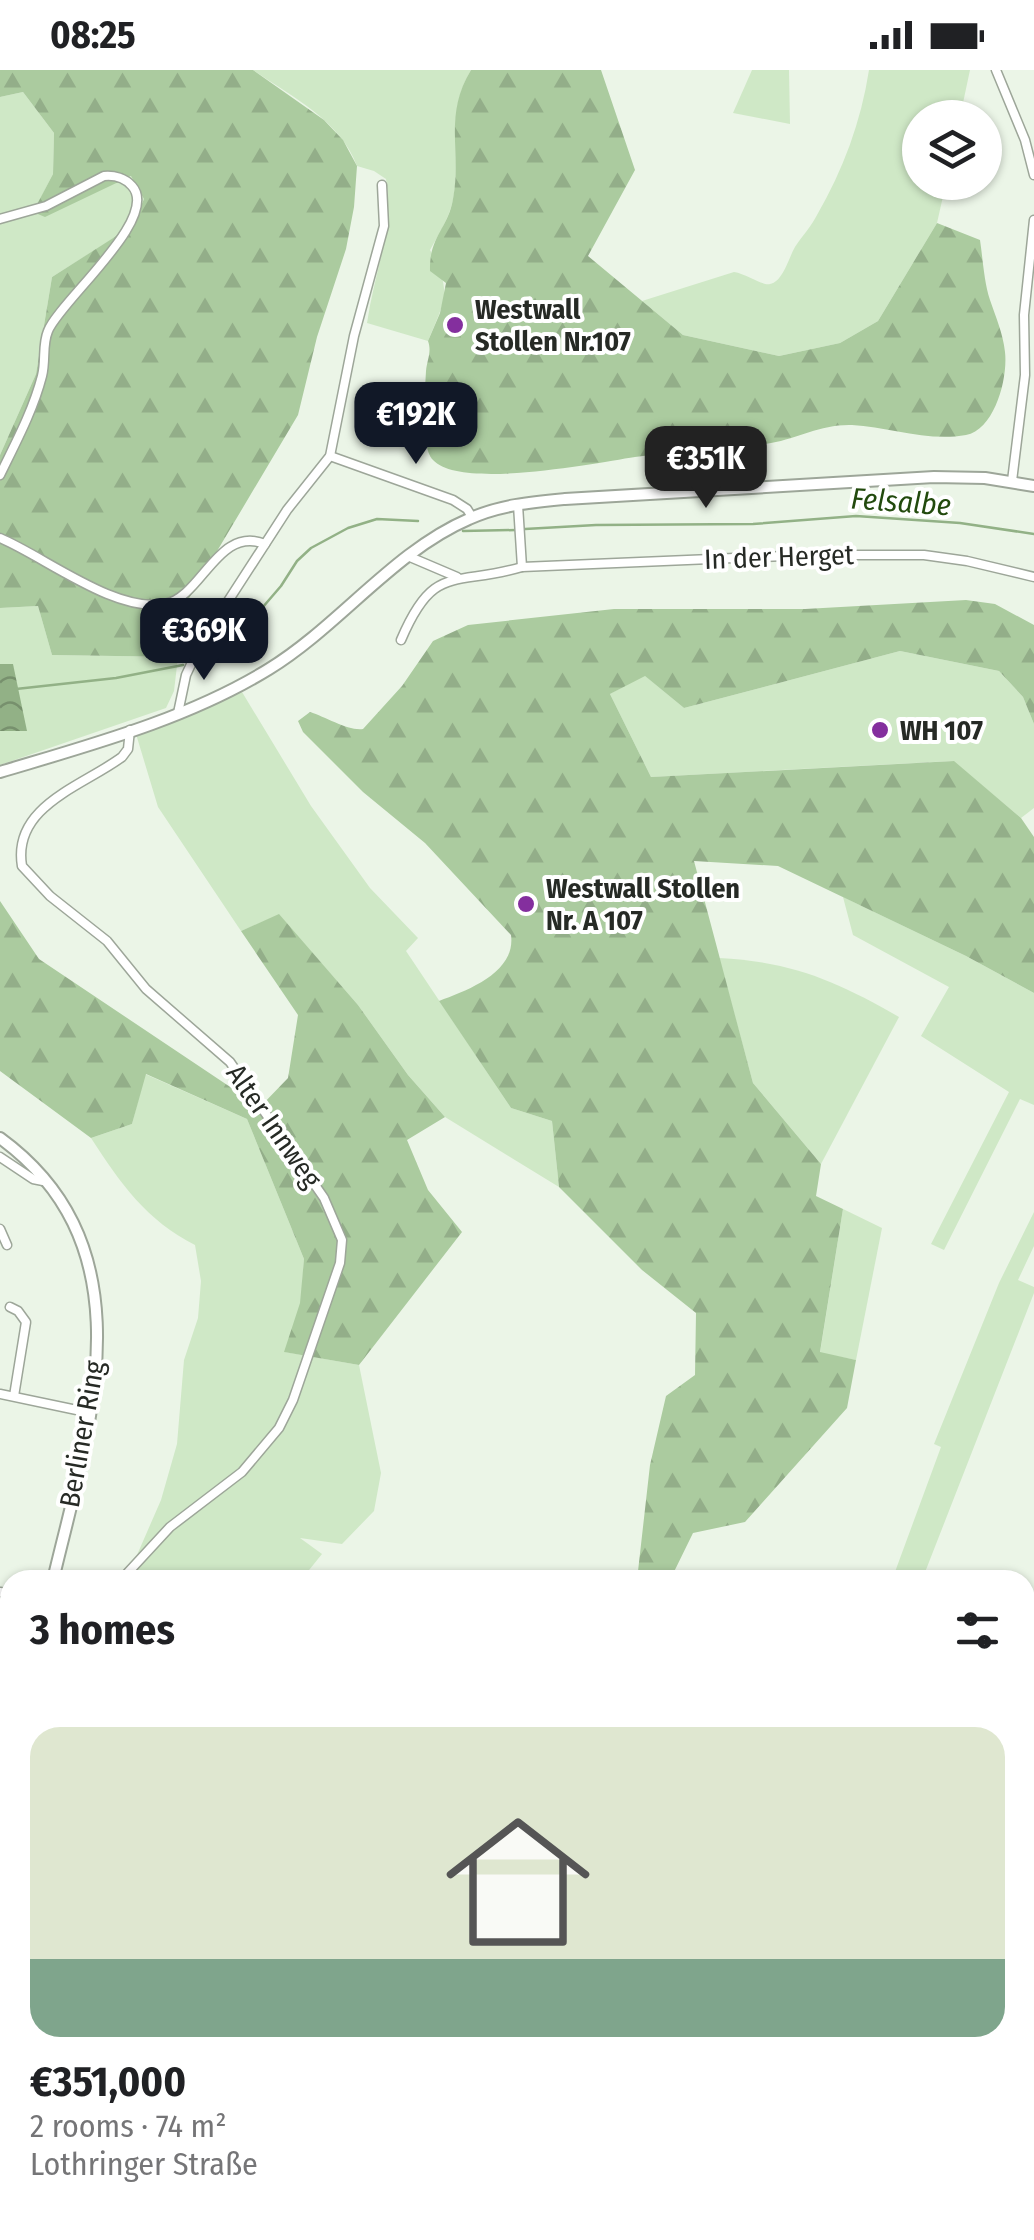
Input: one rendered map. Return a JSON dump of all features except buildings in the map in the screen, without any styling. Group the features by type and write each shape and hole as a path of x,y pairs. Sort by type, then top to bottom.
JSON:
{"main road":[{"path":"0,772 130,730 229,691 282,662 434,538 472,517 518,504 934,477 1012,481 1034,486"},
{"name":"Berliner Ring","path":"0,1138 46,1181 73,1224 93,1279 98,1339 91,1413 55,1570"}],"street":[{"path":"996,70 1034,174"},
{"path":"0,219 46,206 104,176 126,181 134,187 139,200 134,219 51,326 35,399 0,476"},
{"path":"178,713 182,689 197,650 298,494 330,456 356,324 384,226 382,185"},
{"path":"1012,481 1025,376 1024,315 1034,220"},
{"path":"330,456 453,500 472,517"},
{"path":"518,504 522,567"},
{"path":"0,538 40,556 86,585 128,600 158,604 174,601 238,543 253,539 266,544"},
{"name":"In der Herget","path":"410,557 457,577 490,576 522,567 807,555 924,555 1034,577"},
{"path":"401,640 432,588 457,577"},
{"name":"Alter Innweg","path":"130,730 130,744 122,757 37,814 21,840 22,866 50,896 107,941 146,989 230,1062 324,1198 339,1228 342,1255 293,1400 279,1428 242,1472 178,1521 131,1570"},
{"path":"0,1157 33,1179 46,1181"},
{"path":"0,1229 7,1245"},
{"path":"10,1307 26,1322 14,1396"},
{"path":"0,1394 91,1413"}],"shaded area":[{"path":"253,70 471,70 458,103 453,200 430,250 442,276 444,295 428,341 367,323 385,233 386,179 357,166 327,123"},
{"path":"752,70 789,70 790,124 733,113"},
{"path":"869,70 970,70 964,100 902,100 902,200 942,200 937,223 878,321 840,343 779,356 683,335 642,301 734,272 767,284 779,279 843,163"},
{"path":"23,92 54,133 53,174 34,211 132,176 144,199 133,226 52,277 36,374 0,455 0,97"},
{"path":"38,606 52,655 178,657 174,691 166,708 0,765 0,608"},
{"path":"900,651 999,671 1023,697 1034,724 1034,808 1021,818 953,761 651,777 610,694 644,675 684,708"},
{"path":"242,692 311,806 370,888 418,938 406,951 511,1108 552,1121 559,1187 445,1117 408,1075 358,1005 279,915 241,931 158,807 136,734"},
{"path":"843,897 1034,993 1034,1105 1020,1099 944,1250 931,1244 1009,1092 921,1036 949,987 853,935"},
{"path":"719,958 792,969 855,993 899,1017 821,1164 753,1083"},
{"path":"145,1074 247,1119 304,1259 301,1303 285,1352 359,1365 381,1473 374,1511 342,1544 300,1538 322,1554 309,1570 133,1570 161,1500 177,1444 184,1360 198,1318 201,1281 195,1245 163,1224 136,1199 91,1138 132,1124"},
{"path":"843,1209 882,1228 856,1360 820,1353"},
{"path":"1034,1212 1034,1246 1018,1280 1034,1287 1034,1293 926,1570 896,1570 941,1447 934,1444 999,1283"}],"green space":[{"path":"0,70 253,70 324,120 343,140 357,166 346,249 317,337 298,415 185,605 178,657 52,655 38,606 0,608 0,455 36,374 52,277 132,226 144,199 131,176 45,217 33,212 53,174 54,133 23,92 0,97"},
{"path":"471,70 601,70 635,170 588,256 683,335 779,356 840,343 878,321 937,223 980,240 986,286 1005,352 1002,388 992,413 976,431 952,437 841,425 754,446 530,472 470,473 448,469 433,460 426,443 424,418 428,341 440,313 446,283 430,271 430,259 453,199 455,118"},
{"path":"966,600 995,604 1034,625 1034,724 1023,697 999,671 900,651 684,708 645,676 610,694 651,777 954,761 1021,818 1034,837 1034,993 778,866 694,861 753,1083 821,1164 816,1196 843,1209 820,1352 856,1360 847,1408 745,1522 693,1533 675,1570 638,1570 650,1465 666,1396 695,1375 696,1313 642,1270 559,1187 552,1121 511,1108 439,1001 476,985 498,969 511,948 511,935 425,843 363,792 303,732 298,721 310,712 363,729 402,686 433,641 468,625 614,609 805,609"},
{"path":"0,901 39,959 260,1107 288,1078 298,1015 241,931 279,914 358,1005 408,1075 445,1117 407,1140 428,1190 462,1232 359,1365 284,1352 300,1303 304,1259 247,1119 146,1074 132,1124 91,1138 0,1071"}],"water":[{"path":"0,664 13,664 27,731 0,731"}],"waterway":[{"name":"Felsalbe","path":"525,529 753,524 856,516 960,523 1034,534"},
{"name":"Felsalbe","path":"203,658 232,643 311,548 348,528 377,519 418,521"},
{"name":"Felsalbe","path":"463,531 516,530"},
{"name":"Felsalbe","path":"16,689 116,678 183,665"}],"place":[{"name":"Westwall Stollen Nr.107","path":"455,325"},
{"name":"WH 107","path":"880,730"},
{"name":"Westwall Stollen Nr. A 107","path":"526,904"}]}
